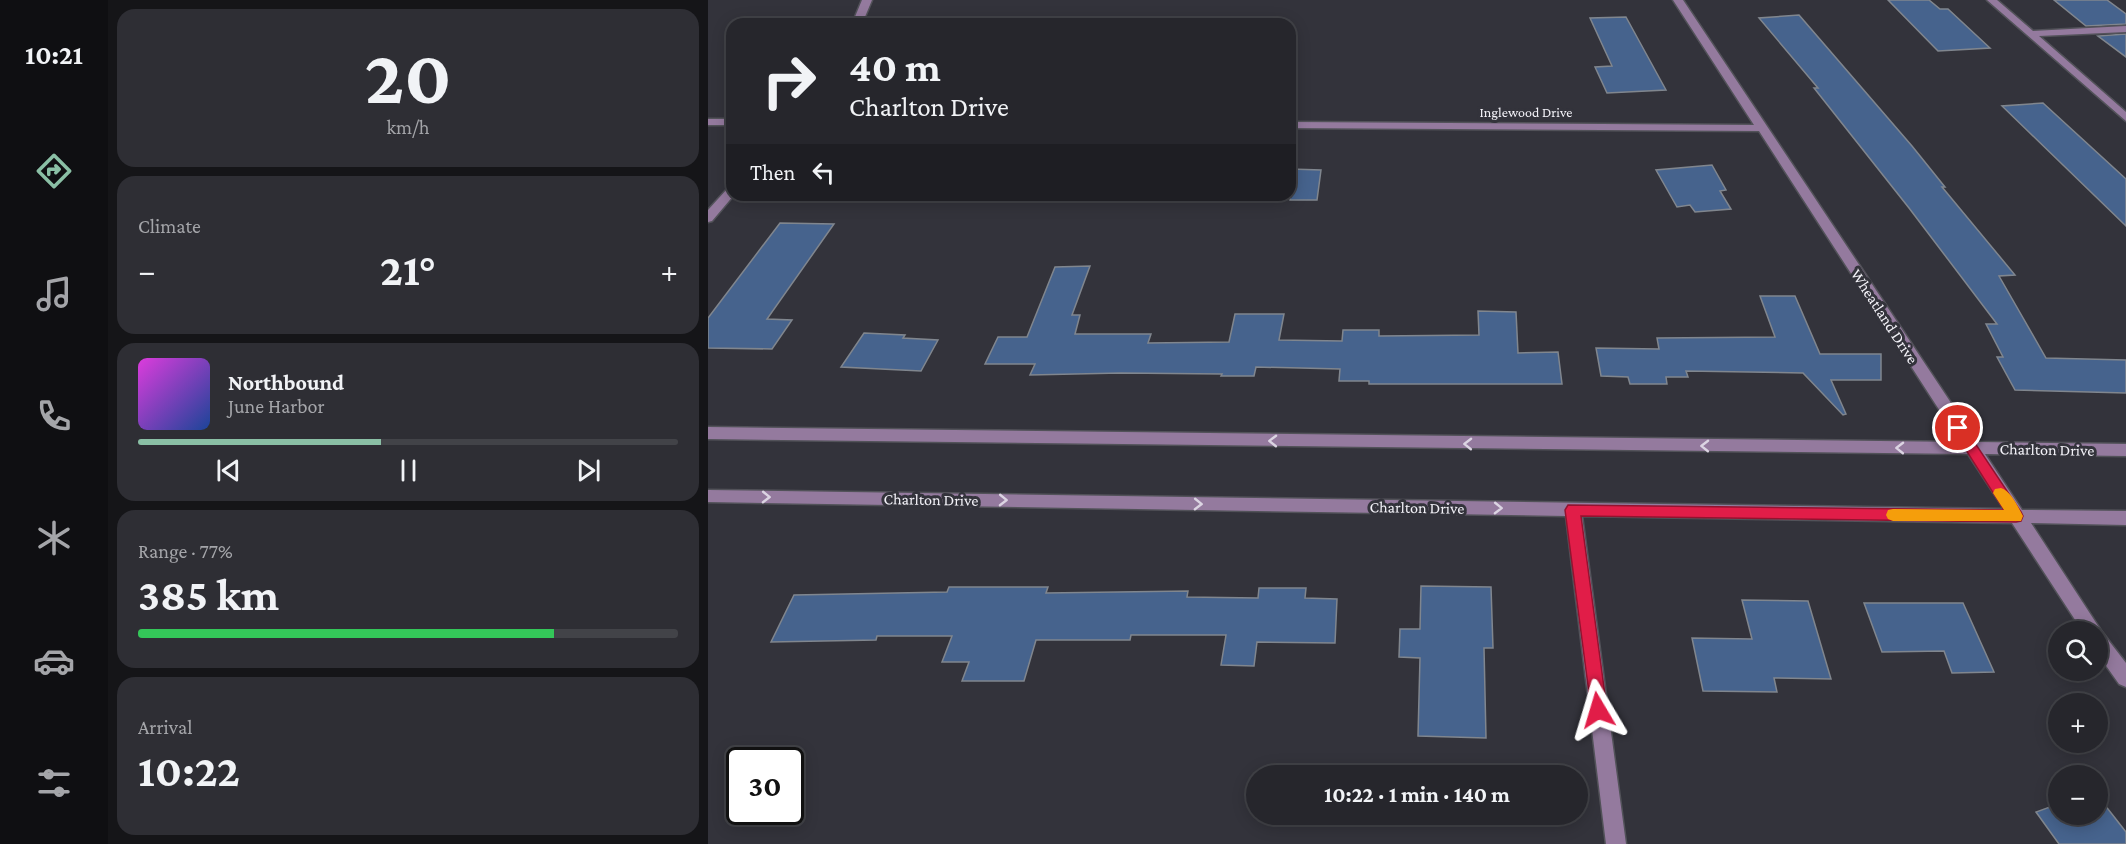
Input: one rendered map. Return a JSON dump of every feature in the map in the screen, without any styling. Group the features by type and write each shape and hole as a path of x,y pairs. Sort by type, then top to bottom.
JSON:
{"street":[{"path":"860,18 867,0"},
{"name":"Wheatland Drive","path":"1678,0 2086,621"},
{"path":"1992,0 2126,118"},
{"path":"2031,34 2126,29"},
{"path":"708,122 726,122"},
{"name":"Inglewood Drive","path":"1296,125 1762,128"},
{"path":"708,218 726,197"},
{"name":"Charlton Drive","path":"708,434 2126,450"},
{"name":"Charlton Drive","path":"708,496 2126,518"},
{"path":"1573,510 1616,844"},
{"path":"2108,653 2126,678"}],"building":[{"path":"1888,0 1929,0 1940,9 1948,9 1990,48 1938,51"},
{"path":"2054,0 2107,0 2126,14 2126,24 2086,26"},
{"path":"1799,15 1912,146 1945,187 1942,187 2015,275 1999,276 2046,358 2126,360 2126,393 2015,390 1997,357 2003,357 1986,324 1997,324 1814,88 1818,88 1759,18"},
{"path":"1626,17 1666,90 1607,93 1595,67 1612,66 1590,18"},
{"path":"2126,34 2126,57 2098,36"},
{"path":"2043,103 2126,179 2126,226 2002,106"},
{"path":"1712,165 1726,190 1720,191 1731,209 1695,212 1690,205 1677,207 1656,170"},
{"path":"1296,169 1321,170 1317,200 1296,200"},
{"path":"780,223 834,224 767,319 792,320 772,349 708,348 708,318"},
{"path":"1090,266 1072,315 1080,315 1075,334 1151,334 1148,343 1229,342 1235,314 1284,314 1279,340 1342,341 1343,330 1379,330 1379,336 1479,335 1478,311 1516,312 1518,353 1558,352 1562,384 1369,384 1369,381 1339,381 1340,369 1256,367 1254,376 1121,373 1030,375 1035,364 985,364 998,337 1027,337 1055,267"},
{"path":"1760,296 1795,296 1820,354 1881,354 1881,380 1831,380 1846,414 1843,415 1803,373 1686,371 1688,377 1666,377 1667,384 1630,384 1628,377 1601,376 1596,348 1659,349 1657,338 1775,337"},
{"path":"864,333 905,335 903,338 938,340 921,371 841,367"},
{"path":"1421,586 1491,587 1493,648 1484,648 1486,738 1418,736 1420,658 1399,657 1400,629 1420,629"},
{"path":"949,587 1048,587 1046,593 1188,591 1187,597 1258,598 1259,588 1306,588 1305,598 1337,599 1335,643 1257,642 1254,666 1221,665 1226,635 1131,635 1130,640 1036,640 1024,681 962,681 969,662 942,662 952,636 877,636 876,640 771,642 794,595 947,592"},
{"path":"1742,600 1808,601 1831,679 1774,678 1777,692 1703,691 1692,638 1752,639"},
{"path":"1864,603 1963,603 1994,672 1952,673 1944,651 1882,652"},
{"path":"2048,808 2048,825 2108,825 2108,809 2126,832 2126,844 2059,844 2036,812"}],"slow traffic":[{"path":"1893,515 2016,516 2001,493"}],"route":[{"path":"1598,710 1573,510 2016,516 1958,428"}]}
